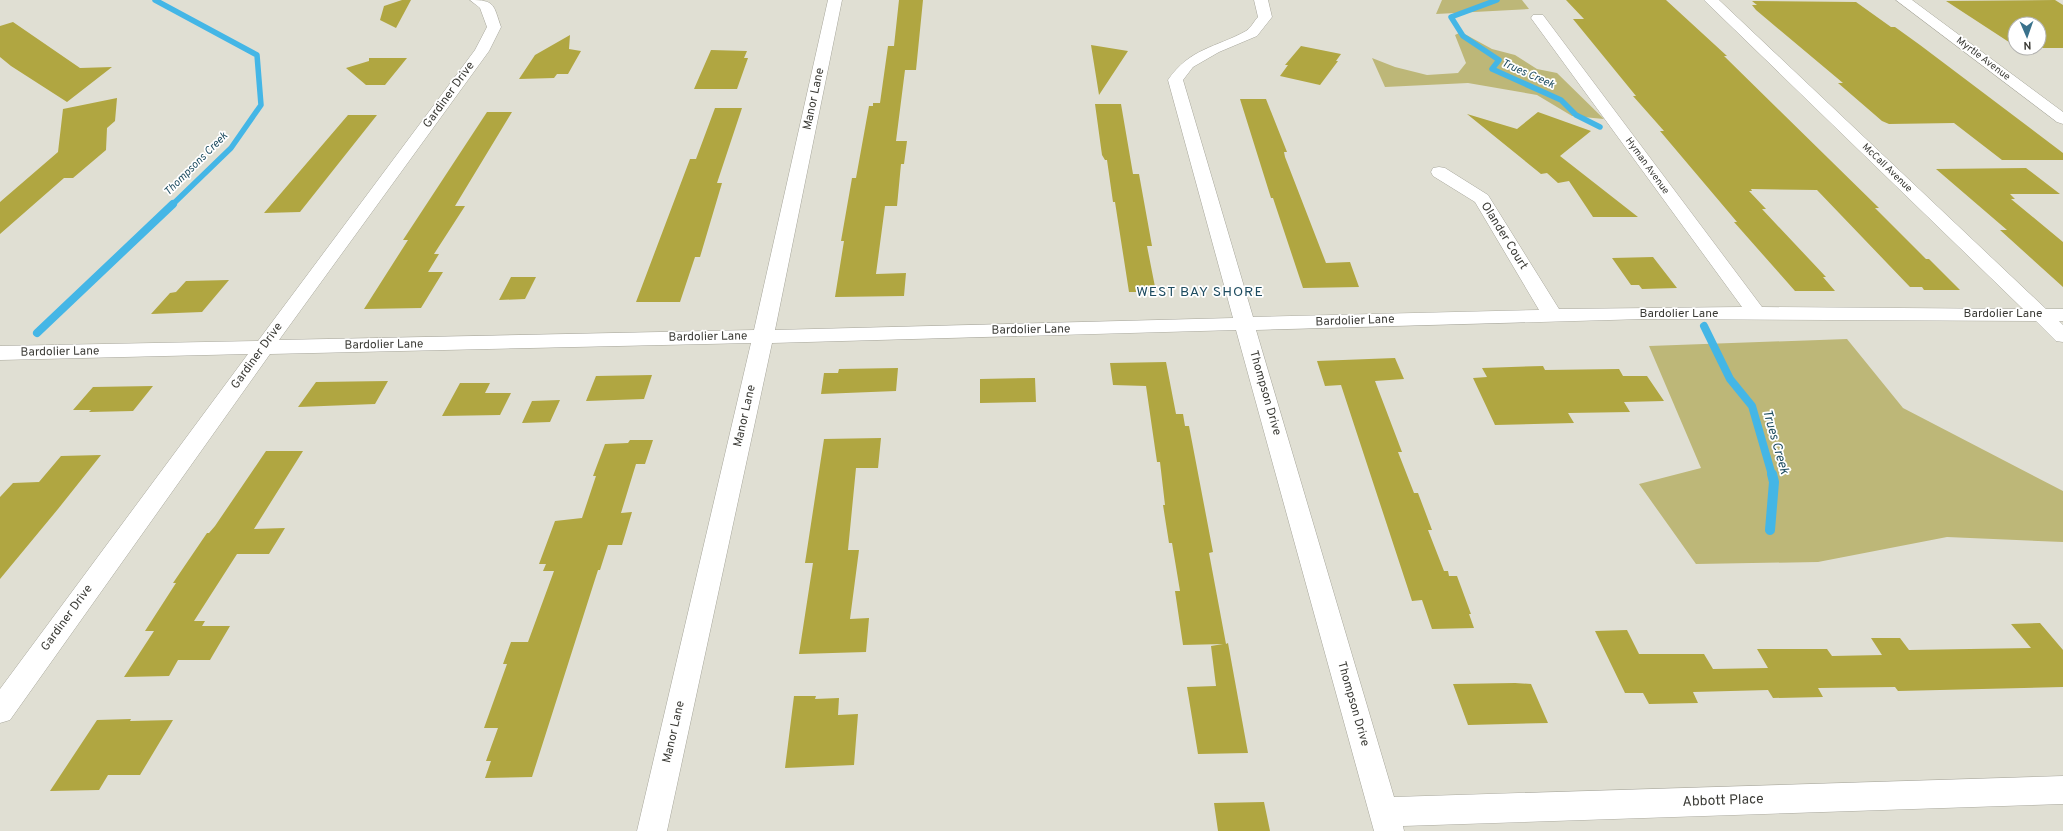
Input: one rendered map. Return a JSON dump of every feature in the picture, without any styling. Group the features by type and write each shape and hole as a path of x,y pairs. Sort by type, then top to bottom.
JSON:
{"street":[{"name":"Gardiner Drive","path":"0,711 264,347 482,51 494,27 486,6 477,0"},
{"name":"Manor Lane","path":"652,831 763,336 835,0"},
{"name":"Thompson Drive","path":"1261,0 1265,17 1252,33 1214,49 1188,64 1175,80 1246,324 1386,822"},
{"name":"McCall Avenue","path":"1711,0 2063,336"},
{"name":"Myrtle Avenue","path":"1903,0 2063,119"},
{"name":"Hyman Avenue","path":"1538,18 1757,314"},
{"name":"Olander Court","path":"1439,172 1482,199 1553,316"},
{"name":"Bardolier Lane","path":"0,354 1644,313 2063,315"},
{"name":"Abbott Place","path":"1386,822 2063,790"}],"shaded area":[{"path":"1442,0 1522,0 1529,9 1436,14"},
{"path":"1461,32 1492,49 1515,55 1537,69 1557,73 1604,119 1572,116 1537,95 1468,83 1385,87 1372,58 1395,67 1427,75 1458,73 1466,63 1455,35"},
{"path":"1847,339 1903,408 2063,491 2063,542 1947,537 1818,562 1696,564 1639,484 1701,468 1649,346"}],"building":[{"path":"402,0 411,0 396,28 380,20 384,6"},
{"path":"899,0 923,0 916,70 905,70 896,141 907,141 904,164 901,164 897,206 885,206 876,274 906,273 904,296 835,297 844,241 841,241 852,178 856,178 869,106 873,106 873,103 880,103 888,46 894,46"},
{"path":"1566,0 1666,0 1727,56 1724,56 1879,208 1875,208 1926,259 1929,259 1960,290 1924,290 1922,287 1910,287 1817,190 1751,189 1752,191 1749,191 1766,209 1762,209 1826,277 1823,277 1835,291 1795,291 1734,222 1737,222 1660,131 1664,131 1633,96 1636,96 1573,19 1584,19"},
{"path":"2055,0 2063,5 2063,48 2047,48 2047,16 2007,16 2007,41 1946,1"},
{"path":"1752,1 1856,2 1891,27 1895,27 1920,45 2063,153 2063,160 2002,160 1954,123 1889,124 1882,121 1838,83 1843,83 1756,10 1752,5 1757,5"},
{"path":"13,22 80,68 112,67 67,102 11,66 0,57 0,26"},
{"path":"570,35 569,49 581,51 568,74 557,74 554,78 519,79 535,55"},
{"path":"1091,45 1128,51 1099,95"},
{"path":"1301,46 1341,54 1336,61 1338,61 1320,85 1280,76 1288,65 1285,65"},
{"path":"711,50 747,51 744,58 748,58 737,89 694,89"},
{"path":"369,58 407,58 385,85 366,85 346,68 369,61"},
{"path":"117,98 115,121 107,128 106,150 73,178 64,178 0,234 0,202 58,152 63,109"},
{"path":"1240,99 1266,99 1287,152 1284,152 1285,157 1326,263 1350,262 1359,287 1303,288 1273,198 1271,198"},
{"path":"1095,104 1121,104 1133,174 1139,174 1152,246 1147,246 1156,292 1129,292 1115,202 1113,202 1107,160 1105,160 1102,155"},
{"path":"715,108 742,108 717,183 722,183 700,257 695,257 680,302 636,302 690,159 696,159"},
{"path":"487,112 512,112 455,206 465,206 434,254 439,254 428,272 443,272 421,308 364,309 408,240 403,240"},
{"path":"1538,112 1591,131 1560,156 1638,217 1593,217 1569,181 1558,183 1547,173 1541,174 1467,114 1517,129"},
{"path":"348,115 377,115 300,212 264,213"},
{"path":"2026,168 2060,194 2010,194 2015,199 2011,199 2063,242 2063,287 2000,230 2007,230 1936,169"},
{"path":"1653,257 1677,288 1642,289 1639,285 1631,285 1612,258"},
{"path":"511,277 536,277 525,299 499,300"},
{"path":"229,280 202,312 151,314 170,293 176,292 186,281"},
{"path":"1395,358 1404,379 1375,381 1402,452 1398,452 1414,493 1418,493 1432,530 1428,530 1444,571 1448,571 1449,576 1457,576 1471,614 1469,614 1474,628 1432,629 1422,600 1412,601 1341,385 1325,386 1317,361"},
{"path":"1166,362 1176,414 1183,414 1185,426 1189,426 1213,552 1209,553 1226,644 1228,643 1248,753 1198,754 1187,687 1216,686 1211,646 1223,644 1183,645 1175,591 1180,591 1172,543 1169,543 1163,505 1165,505 1160,462 1157,462 1146,386 1113,385 1110,363"},
{"path":"1543,366 1545,370 1619,369 1623,376 1647,376 1664,401 1624,402 1630,412 1568,413 1574,423 1495,425 1473,378 1487,377 1482,368"},
{"path":"898,368 896,391 821,394 824,373 838,373 839,369"},
{"path":"652,375 644,399 586,401 596,376"},
{"path":"1035,378 1036,402 980,403 980,379"},
{"path":"388,381 375,404 298,407 316,382"},
{"path":"460,383 490,383 485,393 511,393 500,415 442,416"},
{"path":"153,386 133,411 89,412 91,410 73,410 93,387"},
{"path":"560,400 550,422 522,423 532,401"},
{"path":"881,438 878,468 856,468 848,550 859,550 850,619 869,618 866,652 799,654 813,563 805,563 824,439"},
{"path":"630,440 653,440 645,464 636,464 621,513 632,512 622,545 608,545 600,570 598,570 532,777 485,778 491,761 486,761 498,728 484,728 507,664 503,664 511,642 528,642 554,571 543,571 546,564 539,564 555,521 582,518 596,476 593,476 605,444 628,443"},
{"path":"266,451 303,451 254,529 285,528 269,554 237,554 194,621 205,621 202,626 230,626 210,660 178,660 169,676 124,677 154,631 145,631 176,583 173,583 207,533 209,533 215,526"},
{"path":"101,455 0,579 0,497 13,483 39,482 61,456"},
{"path":"2040,623 2063,650 2063,687 1898,691 1895,687 1818,688 1823,697 1773,698 1768,690 1693,692 1698,703 1649,704 1643,693 1625,693 1595,631 1627,630 1639,654 1704,654 1713,669 1768,668 1757,649 1827,649 1832,656 1882,655 1871,638 1900,638 1909,650 2031,648 2011,624"},
{"path":"1453,684 1531,684 1548,723 1468,725"},
{"path":"794,696 816,696 815,699 839,698 838,715 858,714 854,765 785,768"},
{"path":"131,719 130,721 173,720 140,775 108,775 99,790 50,791 97,720"},
{"path":"1264,802 1270,831 1218,831 1214,803"}],"waterway":[{"name":"Thompsons Creek","path":"155,0 257,55 261,105 231,148 172,205"},
{"name":"Trues Creek","path":"1497,0 1451,17 1463,36 1499,60 1492,69 1561,100 1576,115 1600,127"},
{"name":"Thompsons Creek","path":"37,333 173,204"},
{"name":"Trues Creek","path":"1704,326 1730,379 1752,406 1772,475"},
{"name":"Trues Creek","path":"1770,530 1774,482 1772,474"}],"district":[{"name":"WEST BAY SHORE","path":"1200,292"}]}
